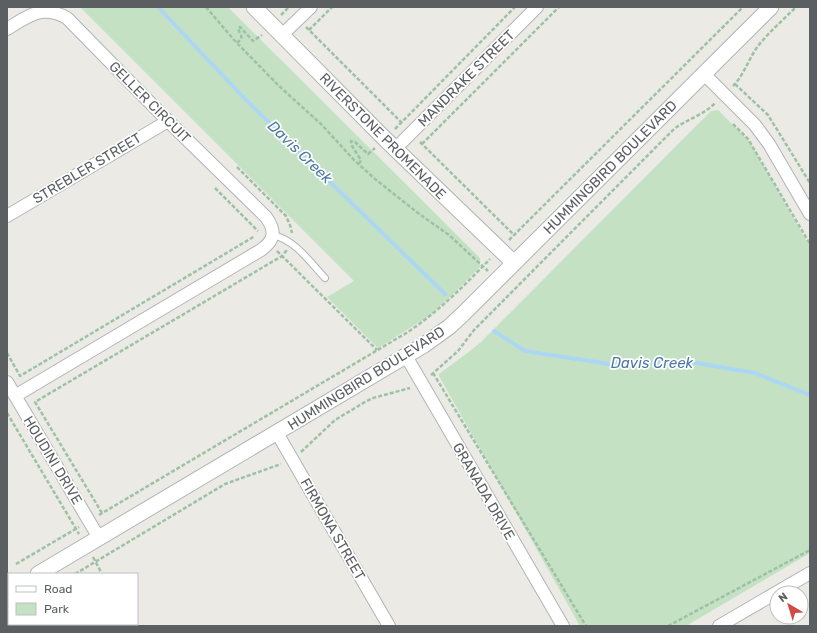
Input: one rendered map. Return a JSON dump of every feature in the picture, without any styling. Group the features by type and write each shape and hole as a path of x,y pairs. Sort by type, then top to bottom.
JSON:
{"street":[{"name":"RIVERSTONE PROMENADE","path":"254,7 395,149 514,263"},
{"path":"282,35 311,7"},
{"name":"MANDRAKE STREET","path":"395,149 537,7"},
{"name":"HUMMINGBIRD BOULEVARD","path":"40,573 406,356 449,327 771,7"},
{"name":"GELLER CIRCUIT","path":"7,29 31,15 41,12 50,12 67,18 266,217 271,225 271,239"},
{"path":"704,74 755,125 810,214"},
{"name":"STREBLER STREET","path":"7,216 168,120"},
{"path":"15,396 261,250 271,239"},
{"name":"GRANADA DRIVE","path":"406,356 563,626"},
{"name":"HOUDINI DRIVE","path":"7,382 100,538"},
{"name":"FIRMONA STREET","path":"277,433 389,626"},
{"path":"719,626 810,573"}],"lane":[{"path":"271,239 282,237 292,244 325,278"}],"path":[{"path":"206,7 234,40 279,86 321,124 354,160 375,179 449,235 483,266"},
{"path":"309,30 332,7"},
{"path":"401,122 515,7"},
{"path":"422,144 559,7"},
{"path":"16,564 408,332 433,315 743,7"},
{"path":"738,80 747,62 758,46 796,7"},
{"path":"287,8 514,235"},
{"path":"586,626 433,373 458,351 474,330 674,129 682,123 709,110"},
{"path":"730,120 748,139 810,244"},
{"path":"7,353 20,376 260,233 215,188"},
{"path":"271,239 282,256 377,350"},
{"path":"102,513 35,402 282,256"},
{"path":"304,450 335,420 365,402 373,398 406,389"},
{"path":"7,413 101,572"},
{"path":"76,573 225,484 279,465"},
{"path":"668,626 810,550"}],"green space":[{"path":"80,7 228,7 480,258 480,267 429,316 378,348 327,297 354,281"},
{"path":"718,110 749,141 810,247 810,553 686,626 580,626 439,374 481,342 711,111"}],"waterway":[{"name":"Davis Creek","path":"158,7 246,100 445,294"},
{"name":"Davis Creek","path":"494,331 525,351 609,364 685,361 755,373 810,395"}]}
